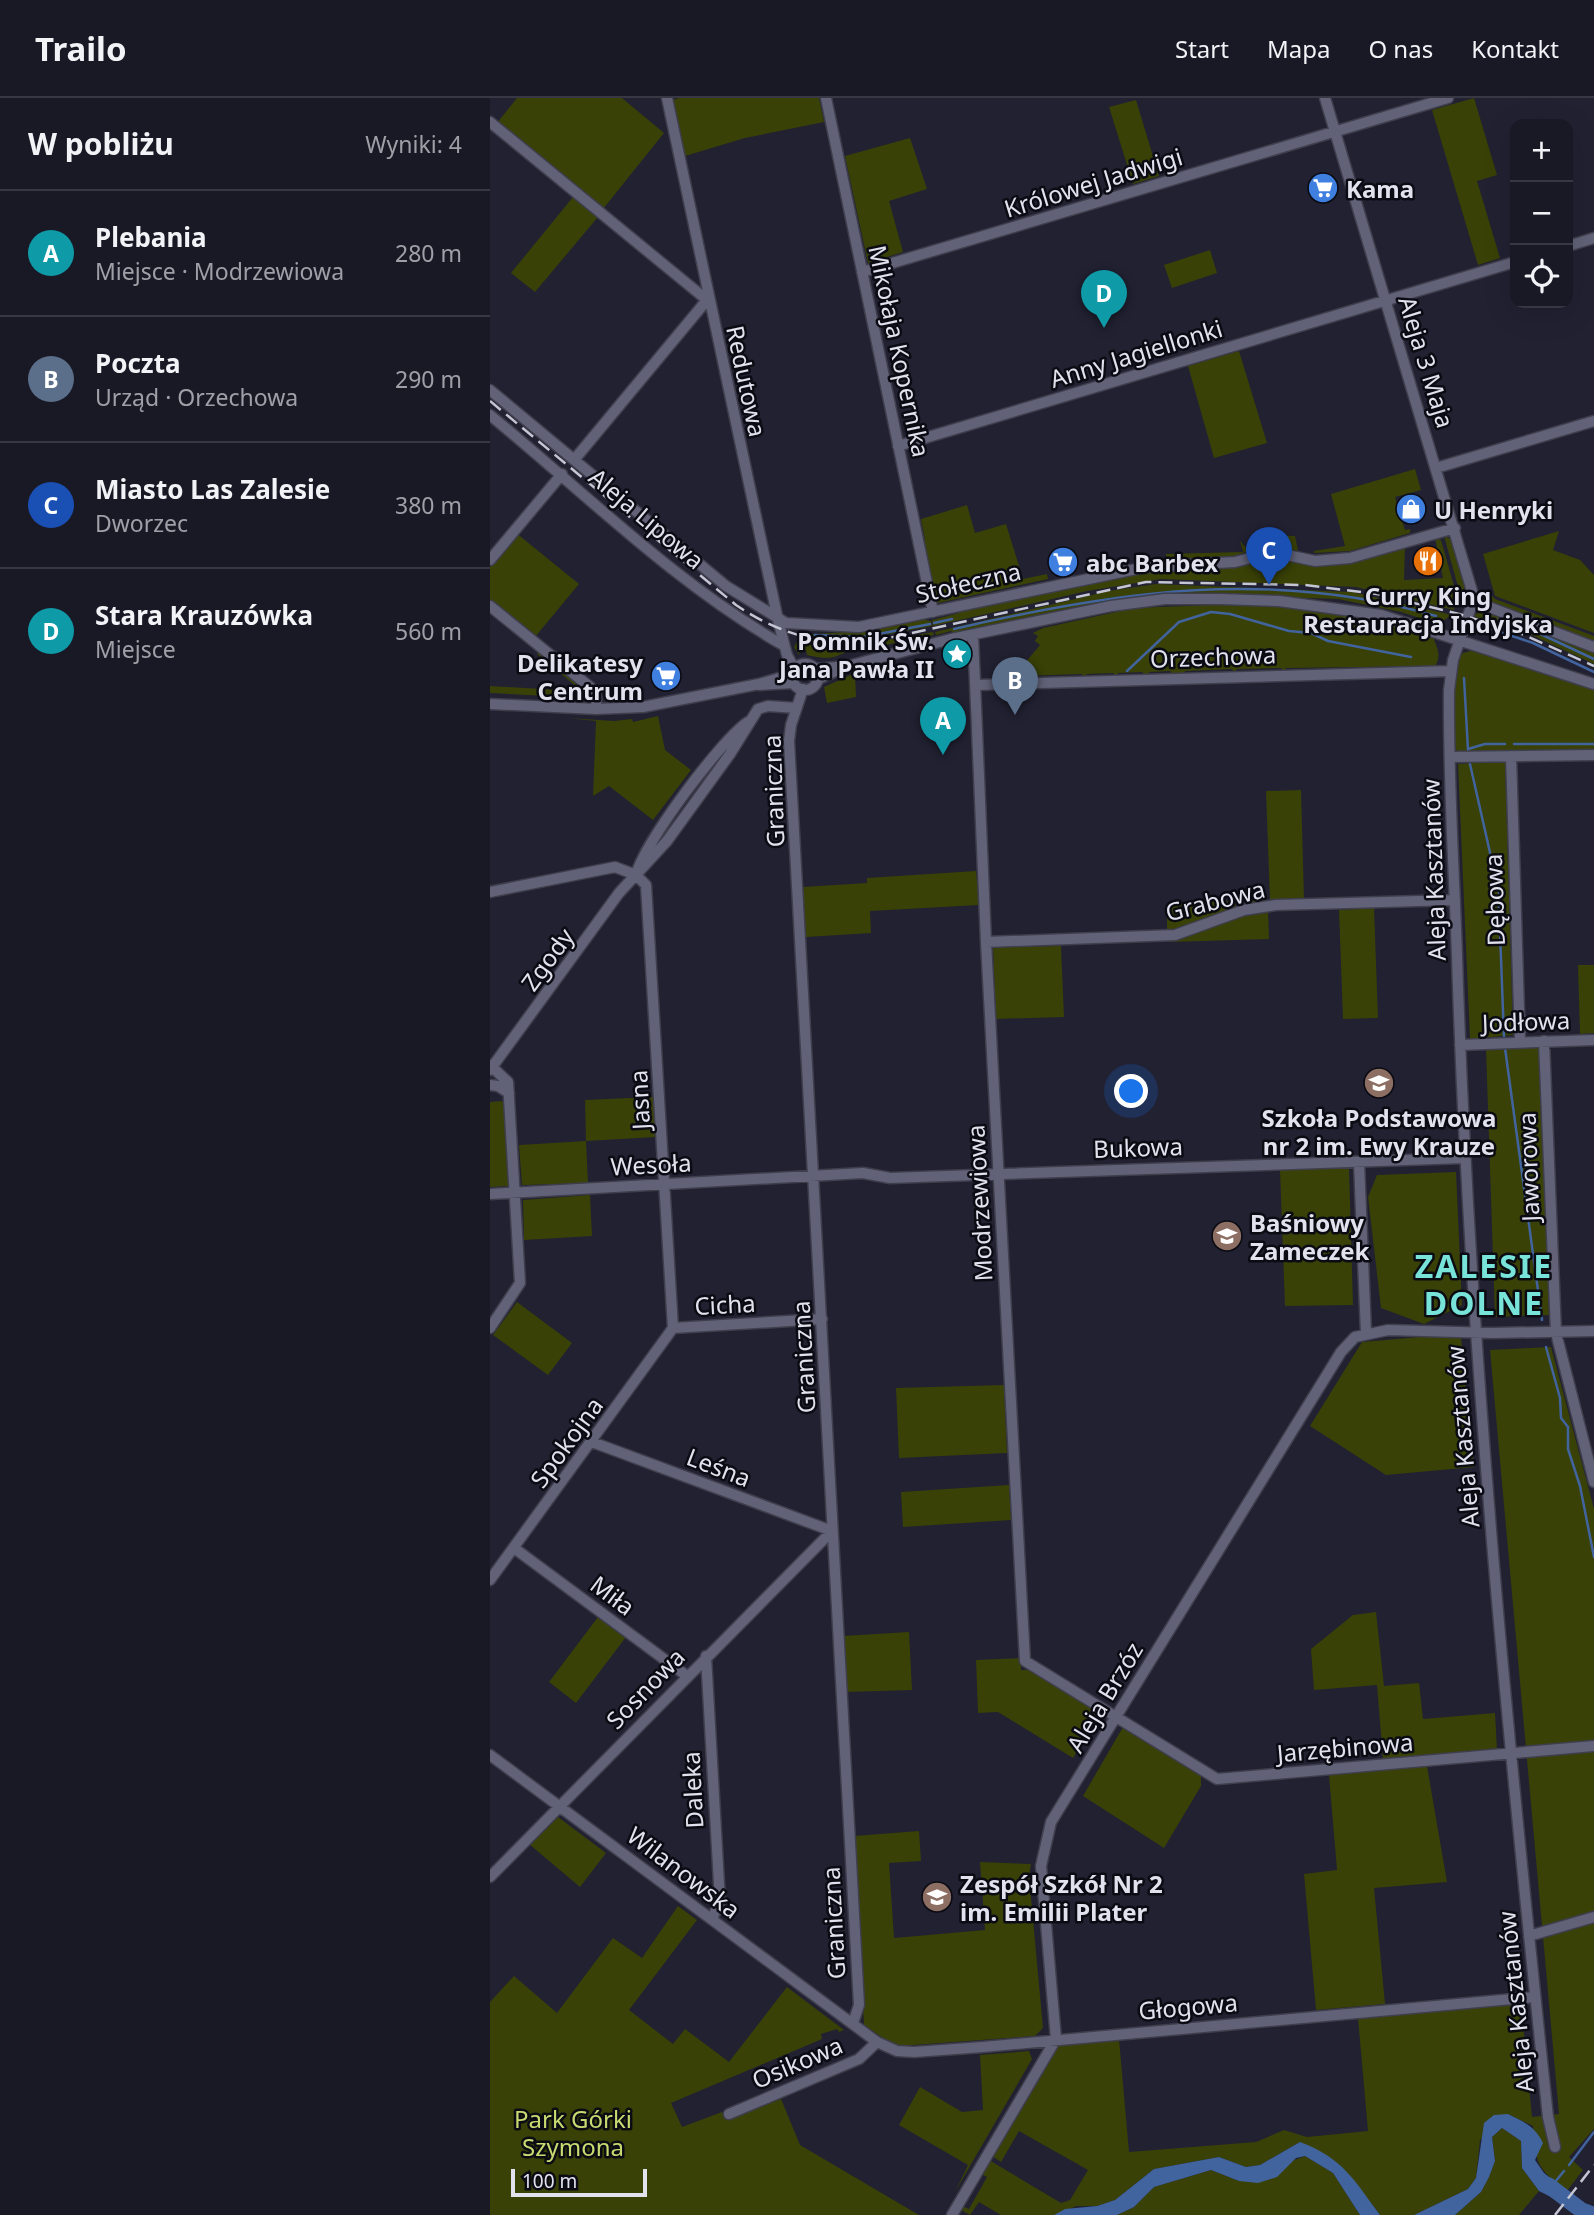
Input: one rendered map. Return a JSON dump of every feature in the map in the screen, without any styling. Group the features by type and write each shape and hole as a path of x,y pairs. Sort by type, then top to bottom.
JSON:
{"street":[{"name":"Redutowa","path":"667,98 783,645 796,679"},
{"name":"Aleja 3 Maja","path":"1325,98 1455,528 1473,601"},
{"name":"Królowej Jadwigi","path":"862,272 1448,98"},
{"name":"Mikołaja Kopernika","path":"829,99 933,612"},
{"path":"490,122 708,300 574,460"},
{"path":"1571,245 1594,238"},
{"name":"Anny Jagiellonki","path":"898,446 1510,263"},
{"name":"Aleja Lipowa","path":"490,390 726,586 778,620"},
{"name":"Aleja Lipowa","path":"490,415 692,583 746,623 783,645"},
{"path":"1436,468 1594,421"},
{"path":"490,560 562,474"},
{"name":"Stołeczna","path":"778,620 847,628 1132,568 1235,562 1273,552 1315,561 1350,558 1455,528"},
{"path":"816,674 973,635 1111,606 1165,599 1220,599 1337,607 1381,615 1594,684"},
{"path":"1460,639 1473,601 1594,647"},
{"path":"490,606 590,687 596,697 596,709"},
{"name":"Modrzewiowa","path":"973,635 986,942 1025,1661 1117,1716"},
{"name":"Aleja Kasztanów","path":"1460,639 1451,671 1450,757 1464,1158 1474,1331 1535,1997 1548,2117 1555,2147"},
{"path":"796,679 805,664 816,674"},
{"name":"Orzechowa","path":"976,685 1451,671"},
{"path":"490,704 596,709 643,708 758,684 796,679 811,688 816,674"},
{"name":"Graniczna","path":"796,679 796,708 789,741 859,2005 853,2023"},
{"name":"Zgody","path":"491,1069 636,875 658,834 719,750 762,708 796,708"},
{"path":"1450,757 1594,755"},
{"name":"Dębowa","path":"1511,756 1520,1041"},
{"path":"490,892 615,867 636,875"},
{"name":"Jasna","path":"636,875 642,879 648,891 673,1328"},
{"name":"Grabowa","path":"986,942 1175,935 1244,911 1276,905 1455,900"},
{"name":"Jodłowa","path":"1460,1045 1594,1040"},
{"name":"Jaworowa","path":"1544,1041 1556,1333 1594,1482"},
{"path":"490,1328 520,1283 507,1078 491,1069"},
{"path":"490,1085 498,1086 509,1093"},
{"name":"Bukowa","path":"814,1176 863,1173 890,1178 1464,1158"},
{"path":"1359,1162 1366,1333 1388,1330 1556,1333 1594,1331"},
{"name":"Wesoła","path":"490,1194 814,1176"},
{"name":"Cicha","path":"673,1328 822,1319"},
{"name":"Spokojna","path":"490,1580 673,1328"},
{"name":"Aleja Brzóz","path":"1056,2039 1041,1866 1051,1822 1340,1352 1355,1337 1366,1333"},
{"name":"Leśna","path":"592,1442 832,1531"},
{"name":"Sosnowa","path":"490,1877 832,1531"},
{"name":"Miła","path":"514,1548 687,1676"},
{"name":"Daleka","path":"706,1656 720,1901 712,1919"},
{"name":"Jarzębinowa","path":"1117,1716 1217,1779 1594,1746"},
{"name":"Wilanowska","path":"490,1755 853,2023"},
{"path":"1529,1936 1594,1917"},
{"name":"Głogowa","path":"853,2023 877,2042 897,2051 914,2052 1535,1997"},
{"path":"952,2215 1056,2039"},
{"name":"Osikowa","path":"729,2114 859,2059 877,2042"}],"green space":[{"path":"517,98 622,98 664,133 603,209 497,123"},
{"path":"819,98 824,122 745,138 685,156 673,100"},
{"path":"1474,98 1497,175 1477,181 1500,258 1478,265 1432,110"},
{"path":"1136,100 1159,176 1133,184 1109,107"},
{"path":"910,138 927,189 889,201 903,252 868,263 845,156"},
{"path":"573,197 598,217 535,292 511,273"},
{"path":"1210,250 1217,273 1172,288 1164,265"},
{"path":"1239,351 1267,443 1214,458 1188,366"},
{"path":"1415,469 1421,490 1395,497 1405,530 1410,529 1410,533 1350,551 1314,553 1345,546 1331,494"},
{"path":"967,505 975,533 1006,524 1023,579 1047,574 1048,579 938,603 936,596 933,597 920,541 925,540 921,519"},
{"path":"1559,531 1553,550 1580,560 1594,575 1594,633 1495,596 1483,554"},
{"path":"515,532 579,584 535,637 490,600 490,563"},
{"path":"1268,535 1295,536 1298,551 1271,545"},
{"path":"1444,536 1453,540 1467,589 1459,590"},
{"path":"1435,538 1441,540 1454,586 1454,610 1356,587 1161,579 1087,591 933,626 932,620 959,613 958,610 1134,572 1232,566 1274,556 1305,564 1353,562 1405,547 1404,580 1443,578"},
{"path":"1240,541 1249,551 1234,556 1166,560 1166,554 1243,552"},
{"path":"1156,584 1352,592 1452,615 1438,624 1401,612 1338,599 1193,594 1107,601 953,633 951,631 936,635 935,632 1109,591"},
{"path":"1488,591 1495,599 1594,636 1594,643 1479,598 1477,594"},
{"path":"1239,604 1338,614 1409,630 1433,637 1438,658 1435,666 1286,668 1284,671 1281,668 1237,669 1234,673 1232,669 1185,671 1183,674 1172,674 1170,671 1150,672 1145,675 1142,672 1118,673 1116,676 1113,673 1087,674 1084,677 1082,674 1023,676 1020,680 1010,680 1006,676 1009,672 1014,676 1040,645 1035,641 1038,636 1033,633 1043,628 1134,608"},
{"path":"1483,610 1594,652 1594,664 1523,631 1473,616"},
{"path":"920,619 931,621 932,626 858,640 802,635 859,631"},
{"path":"933,632 934,635 861,650 859,646 831,658 807,655 806,650 800,651 799,655 794,647 798,640 852,646"},
{"path":"1474,650 1594,690 1594,752 1458,752 1455,748 1452,712 1454,673 1463,653"},
{"path":"539,652 590,696 584,698 490,693 490,686 577,691 578,688 537,654"},
{"path":"855,673 856,697 827,703 824,687"},
{"path":"658,716 665,750 691,770 653,820 609,786 593,796 596,721 568,718 614,721 632,719 633,722"},
{"path":"1505,761 1513,1035 1470,1039 1458,764"},
{"path":"1301,790 1304,899 1271,900 1245,908 1245,901 1270,900 1266,791"},
{"path":"976,871 979,905 870,911 871,933 806,937 803,887 867,883 867,878"},
{"path":"1235,901 1236,911 1167,932 1167,904"},
{"path":"1374,908 1378,1018 1343,1019 1339,910"},
{"path":"1268,909 1269,939 1169,942 1168,938"},
{"path":"1061,946 1064,1017 996,1019 993,947"},
{"path":"1578,965 1594,965 1594,1033 1580,1034"},
{"path":"1541,1047 1549,1315 1495,1317 1486,1049"},
{"path":"653,1097 656,1137 586,1141 585,1100"},
{"path":"490,1102 505,1103 510,1182 509,1186 490,1187"},
{"path":"586,1141 588,1183 522,1185 519,1145"},
{"path":"1349,1168 1353,1305 1285,1306 1280,1170"},
{"path":"1456,1172 1462,1305 1424,1324 1381,1308 1368,1197 1377,1175"},
{"path":"590,1195 592,1236 524,1240 523,1200"},
{"path":"517,1302 572,1343 548,1375 493,1335"},
{"path":"1431,1336 1461,1338 1474,1467 1386,1475 1310,1426 1362,1342"},
{"path":"1551,1347 1594,1509 1594,2129 1569,2157 1583,2170 1567,2191 1543,2170 1537,2158 1533,2126 1508,2114 1480,2140 1476,2178 1468,2189 1414,2215 1380,2215 1372,2204 1300,2142 1260,2165 1246,2167 1219,2157 1154,2169 1115,2200 1097,2206 1077,2206 1054,2215 1001,2215 979,2202 970,2215 961,2210 962,2206 969,2209 987,2177 981,2174 989,2160 1061,2203 1070,2200 1088,2170 1019,2131 1001,2162 992,2156 1054,2048 1060,2043 1119,2039 1129,2152 1256,2142 1284,2130 1307,2137 1368,2131 1358,2018 1521,2003 1532,2117 1559,2114 1490,1350"},
{"path":"1004,1385 1007,1453 899,1458 896,1388"},
{"path":"1009,1485 1011,1520 903,1527 901,1492"},
{"path":"1376,1612 1384,1686 1419,1683 1423,1719 1495,1713 1497,1750 1383,1759 1377,1685 1314,1690 1311,1649 1353,1615"},
{"path":"598,1617 626,1637 576,1703 549,1682"},
{"path":"909,1632 912,1690 845,1692 843,1636"},
{"path":"1021,1658 1021,1670 1033,1670 1100,1713 1073,1758 998,1712 978,1713 976,1660"},
{"path":"1123,1727 1201,1775 1201,1786 1164,1848 1083,1796"},
{"path":"1427,1766 1447,1882 1374,1888 1385,2004 1316,2010 1304,1874 1337,1870 1329,1775"},
{"path":"558,1817 606,1853 580,1887 529,1844"},
{"path":"919,1831 921,1861 889,1863 894,1938 985,1930 980,1862 1031,1864 1029,1876 1043,2028 1035,2036 900,2046 893,2045 864,2025 854,1836"},
{"name":"Park Górki Szymona","path":"678,1906 697,1920 629,2010 673,2044 685,2029 729,2062 787,1987 844,2030 839,2032 837,2029 821,2034 822,2039 671,2103 682,2127 722,2112 726,2120 781,2099 800,2145 919,2215 490,2215 490,2002 514,1976 557,2013 613,1938 642,1958"},
{"path":"1029,2051 1032,2059 955,2192 968,2165 899,2125 920,2087 962,2112 983,2110 980,2055"},
{"path":"1502,2128 1521,2141 1522,2168 1539,2191 1519,2215 1455,2215 1481,2192 1495,2161 1492,2137"},
{"path":"1305,2156 1333,2173 1360,2215 1117,2215 1134,2207 1154,2187 1211,2170 1239,2181"}],"water":[{"path":"1508,2114 1528,2125 1540,2137 1543,2143 1535,2160 1544,2173 1567,2191 1559,2201 1539,2191 1522,2168 1521,2141 1502,2128 1492,2137 1495,2161 1481,2192 1455,2215 1414,2215 1468,2189 1476,2178 1484,2123 1494,2115"},
{"path":"1300,2142 1327,2155 1346,2171 1380,2215 1360,2215 1333,2173 1305,2156 1296,2158 1277,2177 1258,2183 1239,2181 1211,2170 1154,2187 1134,2207 1117,2215 1054,2215 1065,2209 1097,2206 1115,2200 1154,2169 1219,2157 1246,2167 1260,2165"}],"waterway":[{"path":"954,629 1075,604 1195,590 1314,592 1375,601 1436,616"},
{"path":"1127,671 1179,622 1211,612 1230,614 1289,631 1311,633 1328,641 1411,657"},
{"path":"934,623 952,619"},
{"path":"1499,619 1534,631 1594,659"},
{"path":"815,635 863,637 930,624"},
{"path":"1482,626 1533,643 1594,672"},
{"path":"1464,678 1468,750"},
{"path":"1468,749 1485,744 1505,744"},
{"path":"1514,744 1594,744"},
{"path":"1470,764 1500,897"},
{"path":"1499,906 1504,1037"},
{"path":"1505,1048 1542,1320"},
{"path":"1546,1347 1560,1398 1561,1418 1568,1427 1568,1449 1580,1486 1594,1557"},
{"path":"1569,2165 1594,2132"},
{"path":"1555,2182 1564,2171"},
{"path":"1548,2185 1581,2210 1594,2215"}],"railway":[{"path":"490,401 736,605 771,625 806,637 844,642 884,639 1146,582 1305,585 1377,594 1459,614 1515,631 1594,666"},
{"path":"1555,2215 1594,2165"}],"place":[{"name":"Kama","path":"1323,188"},
{"name":"Stara Krauzówka","path":"1104,328"},
{"name":"U Henryki","path":"1411,509"},
{"name":"Curry King Restauracja Indyjska","path":"1428,561"},
{"name":"abc Barbex","path":"1063,562"},
{"name":"Miasto Las Zalesie","path":"1269,585"},
{"name":"Pomnik Św. Jana Pawła II","path":"957,654"},
{"name":"Delikatesy Centrum","path":"666,676"},
{"name":"Poczta","path":"1015,715"},
{"name":"Plebania","path":"943,755"},
{"name":"Szkoła Podstawowa nr 2 im. Ewy Krauze","path":"1379,1083"},
{"name":"Baśniowy Zameczek","path":"1227,1236"},
{"name":"Zespół Szkół Nr 2 im. Emilii Plater","path":"937,1897"}],"district":[{"name":"ZALESIE DOLNE","path":"1484,1284"}]}
